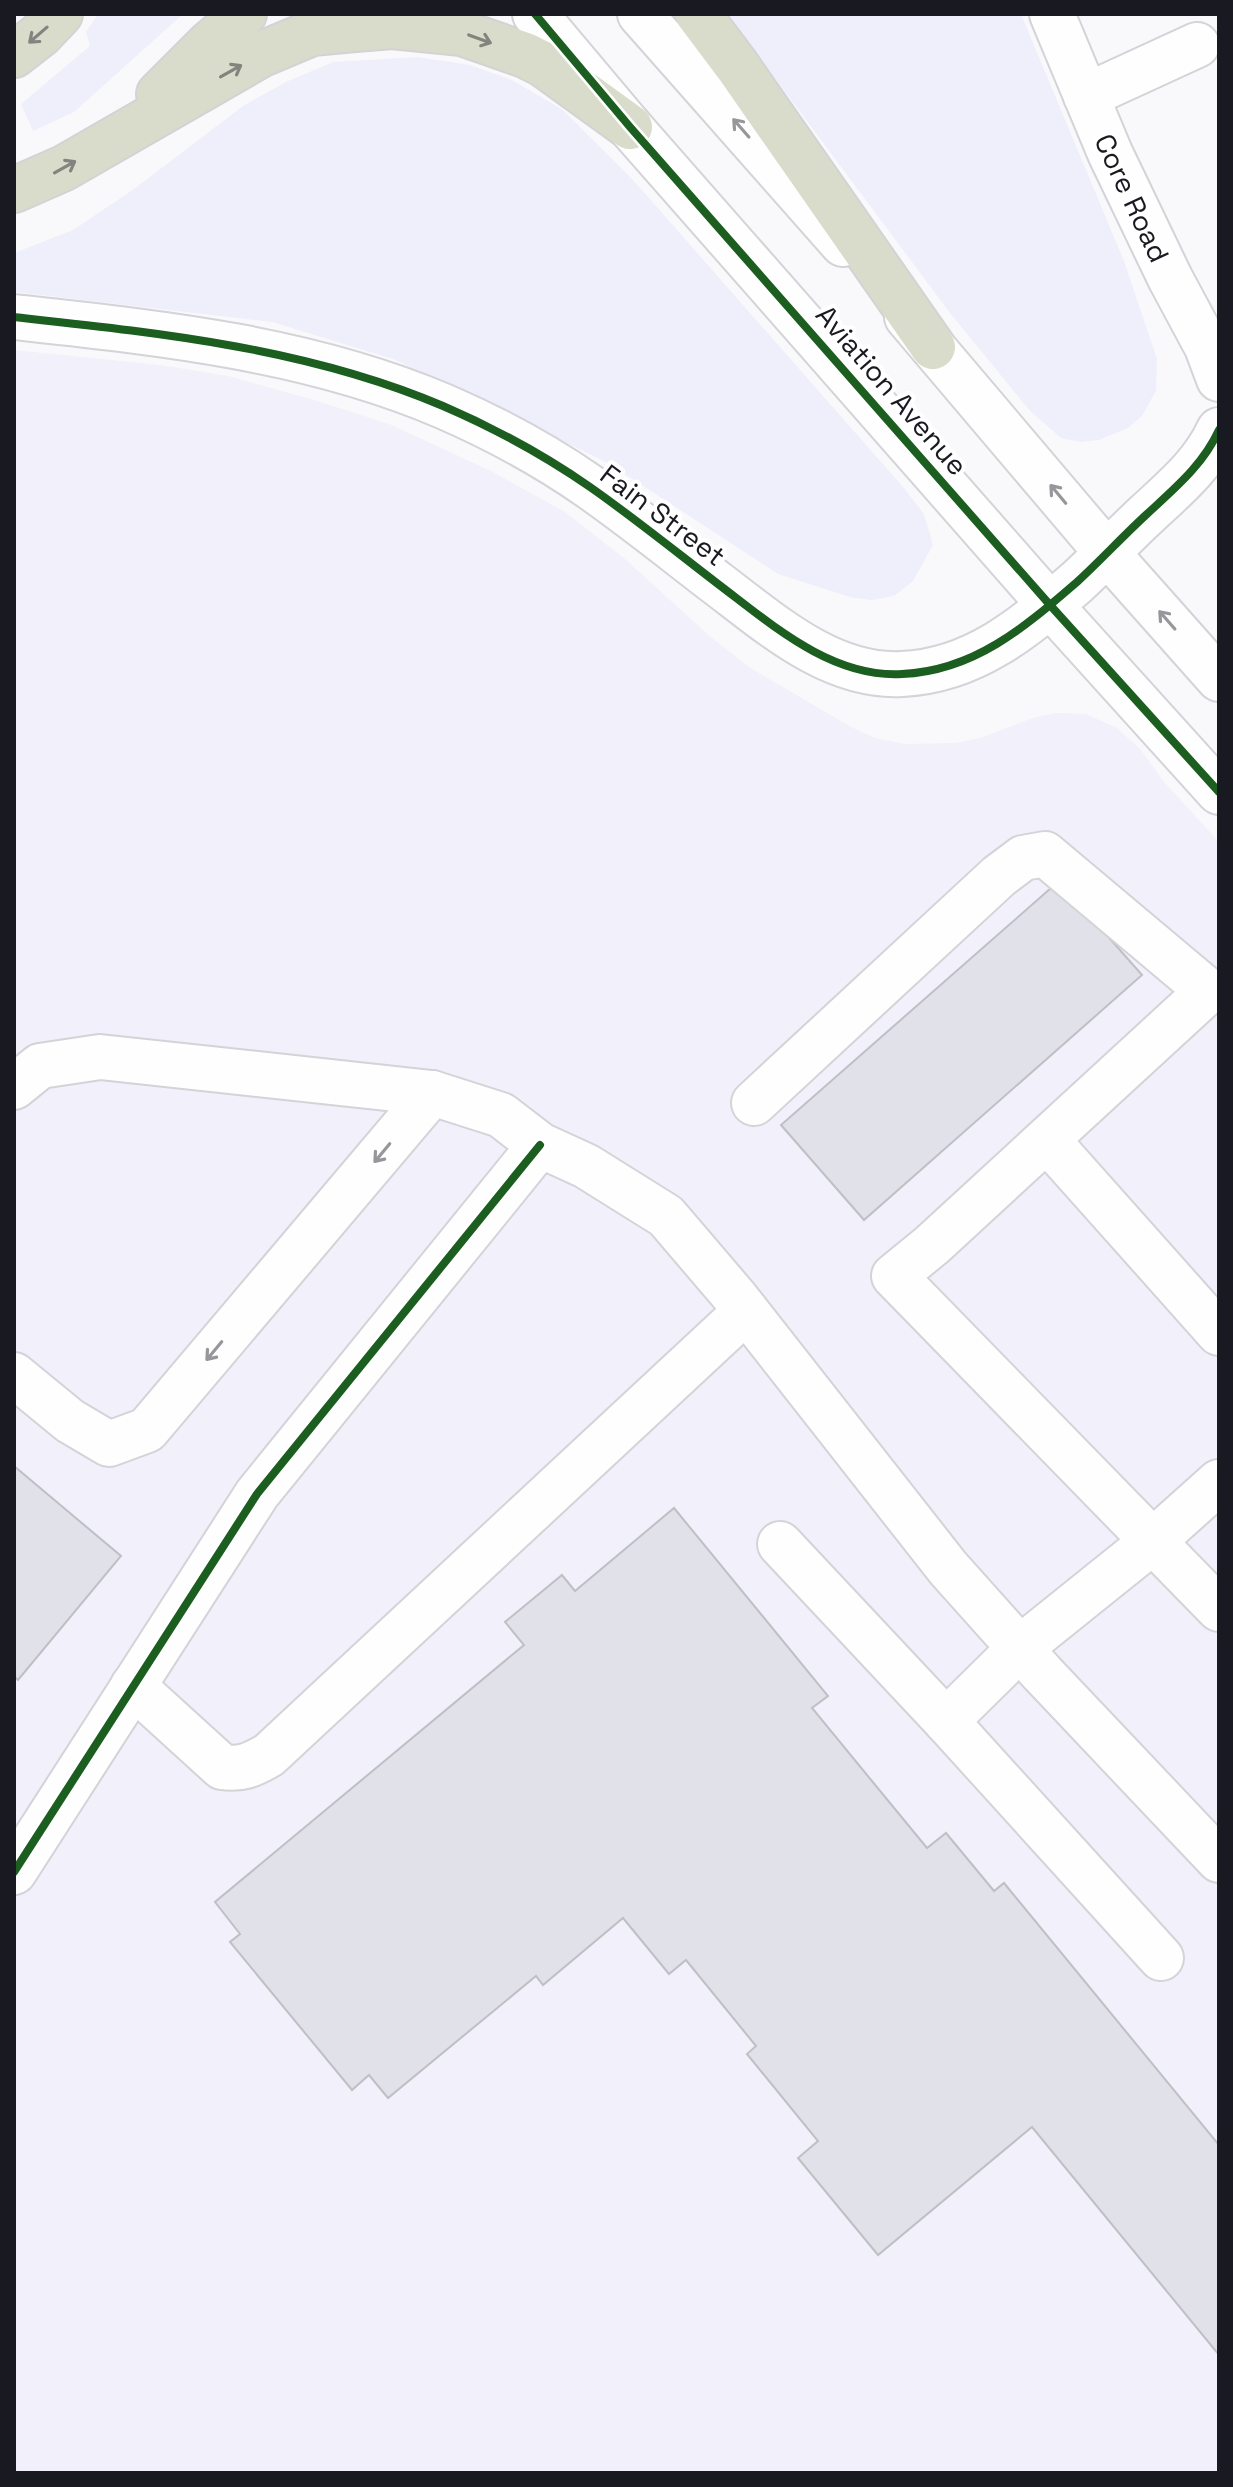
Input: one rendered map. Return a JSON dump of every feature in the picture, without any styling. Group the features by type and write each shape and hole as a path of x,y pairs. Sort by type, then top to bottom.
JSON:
{"highway":[{"path":"14,55 60,14"},
{"path":"114,138 209,44 244,14"},
{"path":"698,14 933,347"},
{"path":"14,190 64,168 262,54 312,33 392,26 462,33 543,64 630,127"}],"street":[{"name":"Aviation Avenue","path":"535,14 630,127 1050,605 1219,792"},
{"name":"Aviation Avenue","path":"640,14 1219,679"},
{"name":"Core Road","path":"1052,14 1086,96 1170,278 1207,347 1219,379"},
{"path":"1086,96 1203,41"},
{"name":"Fain Street","path":"14,317 158,333 255,349 343,370 441,406 510,438 588,486 789,637 836,662 868,672 902,674 975,657 1003,642 1108,554"},
{"path":"1108,554 1190,474 1212,445 1219,430"},
{"path":"754,1103 999,876 1023,858 1045,854 1215,991 894,1276 1219,1609"},
{"path":"14,1087 40,1066 100,1057 432,1093 501,1115 540,1145 586,1166 666,1216 746,1311 948,1568 1219,1860"},
{"path":"14,1375 70,1421 109,1444 147,1430 432,1093"},
{"path":"1047,1140 1219,1333"},
{"path":"14,1872 257,1494 540,1145"},
{"path":"133,1686 222,1767 249,1767 269,1755 746,1311"},
{"path":"946,1721 1020,1648 1152,1542 1219,1482"},
{"path":"780,1544 1161,1958"}],"shaded area":[{"path":"98,14 183,14 74,112 33,131 21,104 90,46 86,32"},
{"path":"727,14 1021,14 1124,261 1157,359 1156,391 1142,416 1128,428 1099,440 1080,442 1061,438 1030,411 950,313"},
{"path":"418,57 470,65 512,80 563,110 634,181 924,514 933,545 913,581 894,596 872,600 853,598 778,574 608,463 393,359 272,322 14,292 14,253 73,230 134,189 243,106 286,82 333,62"},
{"path":"14,350 160,365 228,376 389,424 491,471 565,512 625,559 712,638 752,669 851,727 875,738 905,744 956,743 1055,713 1086,714 1117,728 1140,749 1165,783 1219,842 1219,2473 14,2473"}],"building":[{"path":"1059,881 1142,975 864,1220 781,1125"},
{"path":"14,1466 121,1556 18,1680 14,1676"},
{"path":"674,1508 828,1696 812,1708 927,1848 946,1833 994,1891 1004,1883 1219,2145 1219,2355 1032,2127 878,2255 798,2158 818,2141 747,2054 756,2046 686,1960 669,1974 623,1918 543,1985 536,1976 388,2098 369,2075 352,2090 230,1942 240,1934 215,1902 524,1645 505,1622 562,1575 575,1591"}],"cycle path":[{"path":"535,14 630,127 1050,605 1219,792"},
{"path":"14,317 178,337 286,357 392,386 443,406 481,423 573,475 803,646 851,667 876,673 902,674 952,665 997,644 1018,630 1077,582 1178,485 1197,465 1219,430"},
{"path":"14,1872 257,1494 540,1145"}]}
